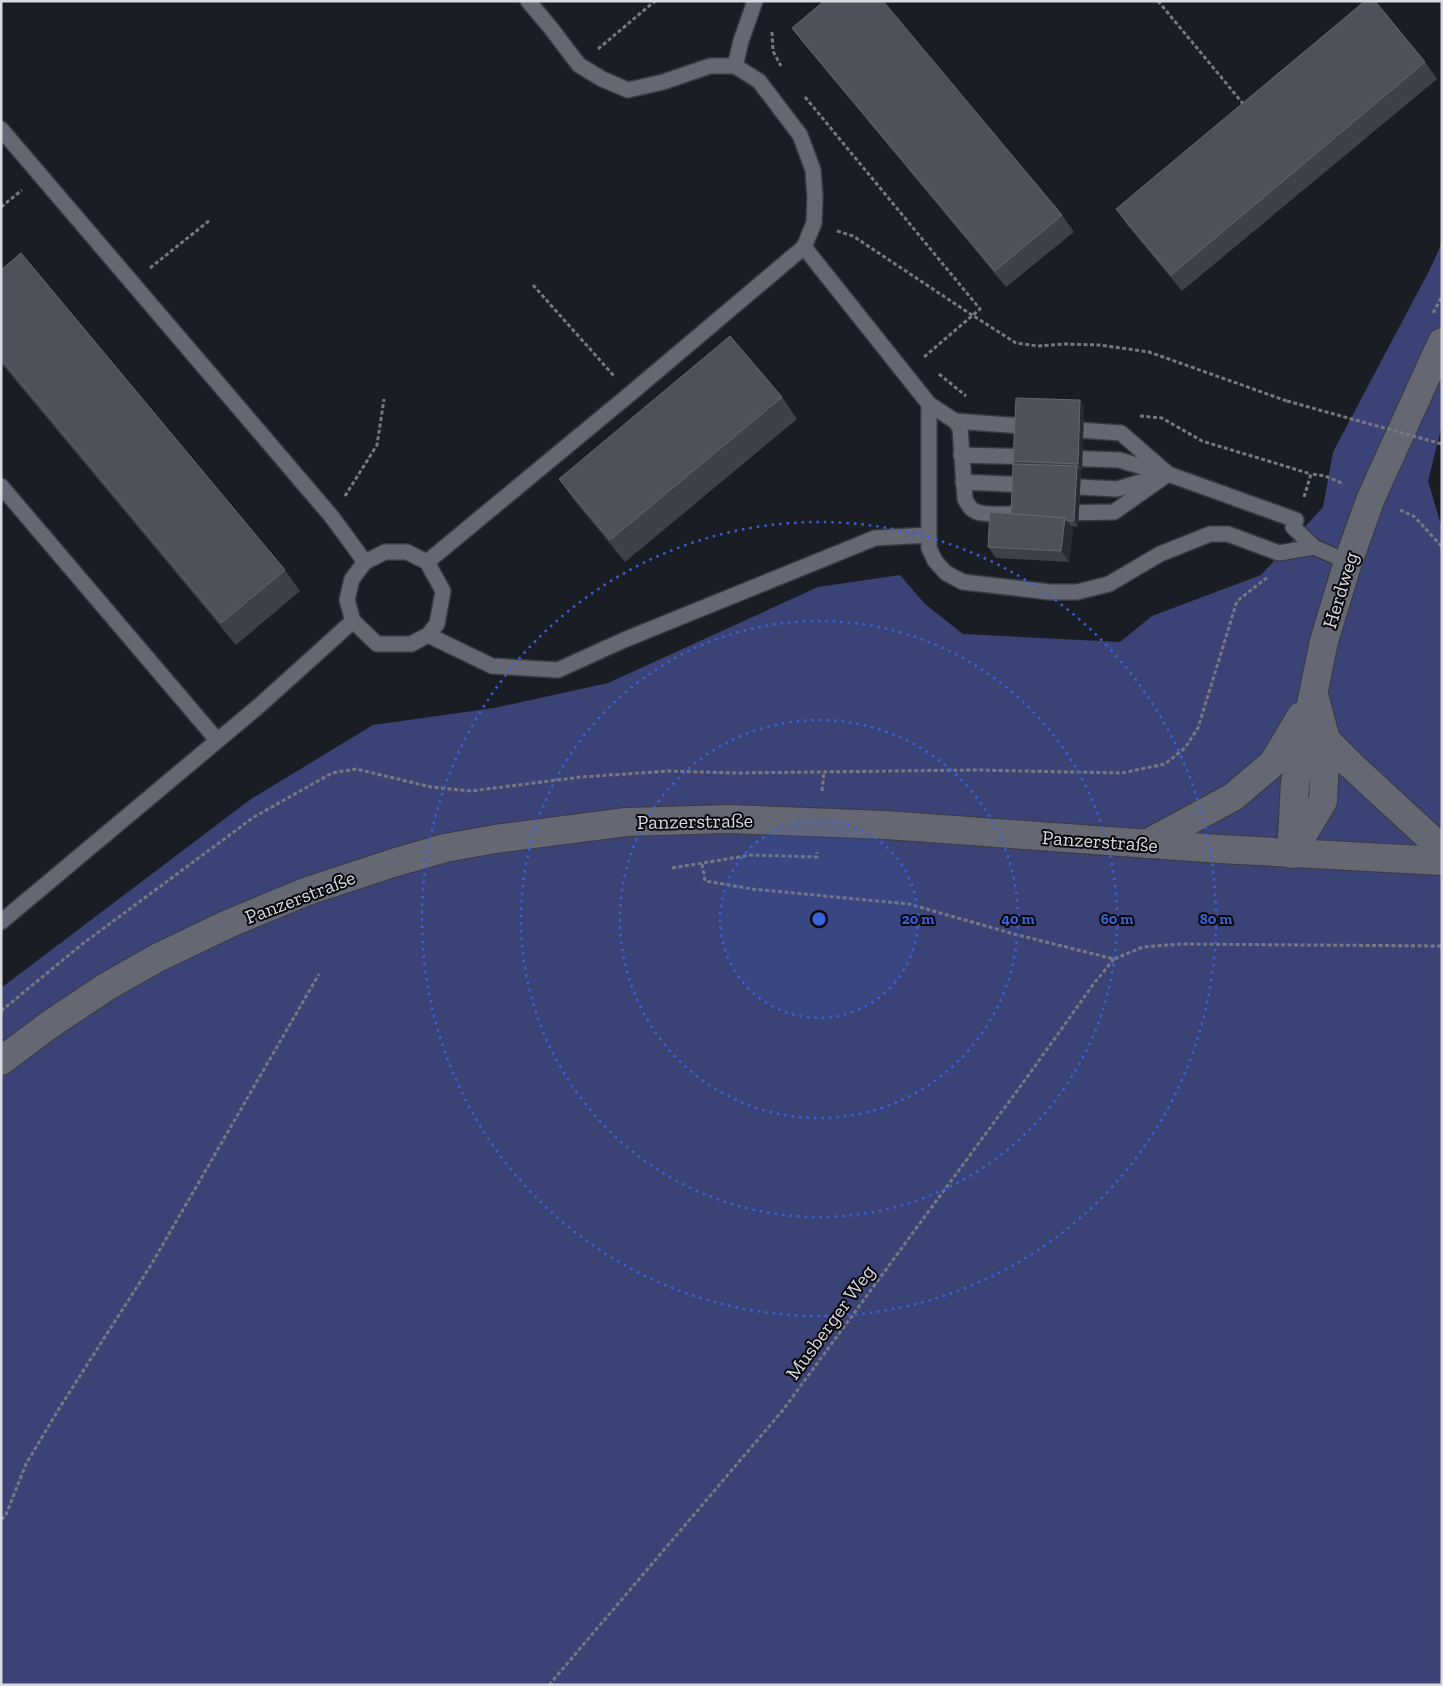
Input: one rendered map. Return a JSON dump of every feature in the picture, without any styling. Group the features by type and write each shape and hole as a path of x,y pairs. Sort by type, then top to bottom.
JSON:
{"main road":[{"name":"Herdweg","path":"1291,854 1295,783 1324,641 1348,562 1371,498 1442,342"},
{"path":"1291,854 1323,801 1326,740 1314,693"},
{"path":"1146,844 1233,797 1273,763 1314,693"},
{"path":"1326,740 1442,848"},
{"name":"Panzerstraße","path":"1,1060 106,986 157,958 228,924 305,892 393,863 444,848 495,839 626,822 728,819 820,821 1291,854 1442,861"}],"lane":[{"path":"426,562 630,394 804,247 814,223 813,170 800,135 759,81 735,66 710,66 663,82 628,90 602,79 579,65 528,1"},
{"path":"735,66 741,41 755,1"},
{"path":"1,129 332,517 366,562"},
{"path":"804,247 929,404 955,420 960,428 965,499 975,512 983,514 1114,512 1168,474"},
{"path":"929,404 929,548 935,561 946,573 963,582 1050,592 1077,592 1109,584 1160,554 1210,534 1228,534 1279,553 1314,547"},
{"path":"955,420 1121,433 1168,474"},
{"path":"961,454 1119,460 1168,474 1296,520 1293,527 1314,547 1348,562"},
{"path":"963,482 1117,489 1168,474"},
{"path":"1,486 217,740"},
{"path":"428,635 492,666 558,670 624,640 875,538 928,535"},
{"path":"385,552 407,552 426,562 443,591 437,624 428,635 410,644 378,644 353,621 347,600 352,579 366,562 385,552"},
{"path":"1,922 267,699 353,621"}],"path":[{"path":"579,65 655,1"},
{"path":"1158,1 1250,112"},
{"path":"771,26 773,51 783,70"},
{"path":"802,93 980,309 922,359 928,364"},
{"path":"132,282 210,220"},
{"path":"814,223 852,236 1016,343 1038,346 1064,344 1100,345 1148,352 1287,400 1442,444"},
{"path":"533,285 630,394"},
{"path":"934,369 966,396 973,398"},
{"path":"332,517 377,444 384,399"},
{"path":"1134,416 1162,418 1202,441 1311,474 1325,476 1415,517 1442,547"},
{"path":"1296,520 1311,474"},
{"path":"1,1011 81,945 254,817 332,773 356,769 431,787 471,790 581,777 669,771 736,773 974,770 1122,773 1165,764 1185,748 1198,728 1237,601 1268,578 1279,553"},
{"path":"672,868 702,864 705,881 752,889 909,904 1014,934 1114,959 1143,947 1181,944 1442,946"},
{"name":"Musberger Weg","path":"549,1685 784,1410 1095,982 1114,959"},
{"path":"1,1519 5,1516 26,1464 60,1407 151,1265 319,974"}],"shaded area":[{"path":"1442,243 1442,425 1428,481 1442,528 1442,1685 1,1685 1,988 251,799 373,725 494,708 608,683 818,587 900,575 925,604 963,634 1120,642 1152,616 1261,575 1323,507 1333,452"}],"building":[{"path":"824,1 883,1 1062,215 995,271 792,28"},
{"path":"1365,1 1375,1 1425,62 1171,275 1116,209"},
{"path":"21,253 285,570 221,623 1,359 1,270"},
{"path":"730,336 782,397 610,540 559,479"},
{"path":"1016,398 1080,400 1078,464 1013,461"},
{"path":"1013,464 1077,466 1074,521 1067,521 1065,518 1011,514"},
{"path":"990,512 1065,518 1061,551 988,547"}]}
